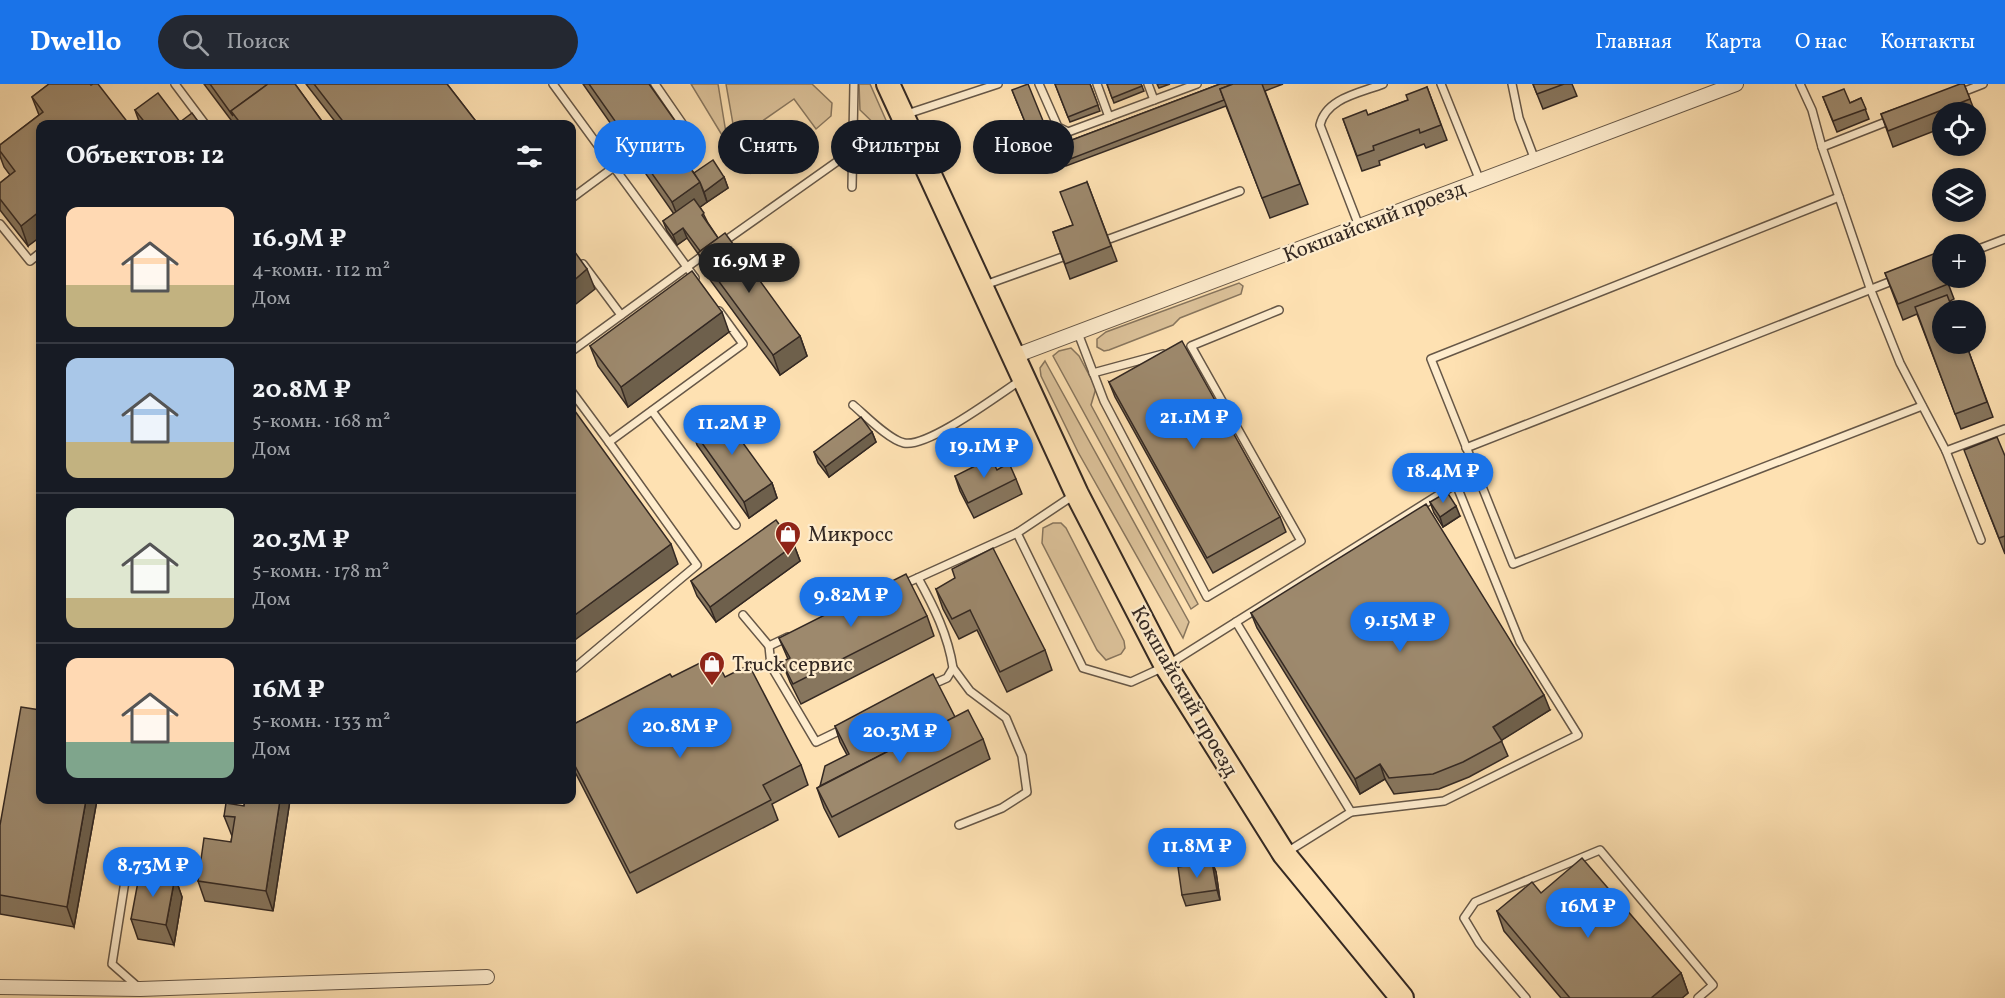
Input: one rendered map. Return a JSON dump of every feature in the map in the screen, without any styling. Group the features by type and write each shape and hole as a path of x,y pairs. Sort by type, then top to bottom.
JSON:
{"main road":[{"name":"Кокшайский проезд","path":"888,84 904,120"},
{"name":"Кокшайский проезд","path":"929,174 1077,494 1166,666 1284,854 1402,998"}],"street":[{"name":"Кокшайский проезд","path":"1012,357 1736,84"},
{"path":"0,987 140,994 487,977"}],"lane":[{"path":"175,84 202,120"},
{"path":"553,84 594,140"},
{"path":"655,84 680,120"},
{"path":"853,120 854,84"},
{"path":"920,120 998,84"},
{"path":"1039,84 1058,127 1068,132 1197,84"},
{"path":"1097,84 1109,117"},
{"path":"1148,84 1154,100"},
{"path":"1359,226 1320,125 1323,114 1331,105 1383,84"},
{"path":"1441,84 1480,181"},
{"path":"1512,84 1519,118 1535,160"},
{"path":"1800,84 1812,110 1822,147 1870,288 1900,363 1946,452 1981,540"},
{"path":"1950,97 1983,84"},
{"path":"1822,147 1897,117"},
{"path":"576,348 831,166"},
{"path":"576,195 605,174"},
{"path":"619,174 701,286"},
{"path":"852,174 852,187"},
{"path":"1089,247 1240,191"},
{"path":"1839,197 1431,359 1466,448 1513,564 1922,406"},
{"path":"0,224 30,261 36,256"},
{"path":"1986,246 2005,239"},
{"path":"980,287 1078,251"},
{"path":"579,258 621,315"},
{"path":"1466,448 1901,277"},
{"path":"609,442 743,344 715,306"},
{"path":"1182,349 1279,310"},
{"path":"1078,333 1104,401 1207,597 1301,541 1191,346"},
{"path":"1093,373 1171,352"},
{"path":"853,405 876,426 904,443 925,442 1023,379"},
{"path":"576,397 697,565 576,667"},
{"path":"652,411 736,525"},
{"path":"1946,452 2005,429"},
{"path":"1017,533 1083,668 1131,682 1166,666 1456,484 1520,642 1578,735 1444,801 1351,812 1284,854"},
{"path":"897,588 1017,533 1077,494"},
{"path":"918,578 936,610 950,650 953,668 970,691 1006,718 1022,756 1027,792 1002,808 959,825"},
{"path":"743,615 769,646 771,666 816,742 847,727"},
{"path":"1236,622 1351,812"},
{"path":"769,646 801,632"},
{"path":"927,687 947,678 953,668"},
{"path":"1526,998 1479,943 1464,918 1475,902 1600,850 1713,986 1698,998"},
{"path":"125,881 112,964 140,994"}],"shaded area":[{"path":"691,84 718,84 724,120 718,120 718,129"},
{"path":"726,84 812,84 832,103 831,116 819,126 819,120 809,120 794,99 764,120 732,120"},
{"path":"859,84 870,84 886,120 870,120 860,110"},
{"path":"1239,283 1243,286 1241,294 1180,318 1173,325 1109,350 1104,351 1097,347 1097,339 1106,332"},
{"path":"1071,348 1079,356 1096,388 1091,405 1198,604 1191,609 1053,356 1059,351"},
{"path":"1045,361 1189,622 1183,638 1078,452 1041,376 1040,368"},
{"path":"1053,523 1061,523 1066,528 1124,641 1125,648 1121,654 1106,660 1097,650 1042,543 1043,528"}],"building":[{"path":"49,84 98,84 126,120 36,120 36,214 21,226 0,199 0,183 15,171 0,151 0,145 43,112 32,97"},
{"path":"210,84 268,84 231,111 233,116"},
{"path":"268,84 295,84 321,120 238,120 231,111"},
{"path":"314,84 447,84 475,120 342,120"},
{"path":"589,84 649,84 674,120 614,120"},
{"path":"1028,84 1043,120 1024,120 1012,90"},
{"path":"1055,84 1090,84 1098,105 1068,117"},
{"path":"1107,84 1141,84 1142,86 1112,98"},
{"path":"1220,84 1233,84 1220,89 1224,100 1074,158 1074,139"},
{"path":"1233,84 1262,84 1300,184 1262,198 1220,89"},
{"path":"1533,84 1564,84 1537,94"},
{"path":"1960,84 1964,84 1970,99 1962,102 1932,102 1932,114 1888,131 1881,114"},
{"path":"1427,87 1441,125 1420,133 1419,129 1373,146 1374,150 1357,156 1343,119 1366,110 1368,115 1408,100 1406,95"},
{"path":"1844,89 1850,103 1861,98 1866,109 1833,121 1823,97"},
{"path":"158,93 178,120 143,120 135,110"},
{"path":"192,113 197,120 183,120"},
{"path":"713,160 718,168 718,174 722,174 724,177 704,192 695,174 706,174 706,165"},
{"path":"652,174 694,174 700,182 672,202"},
{"path":"1087,182 1111,246 1065,264 1053,232 1073,225 1060,192"},
{"path":"694,199 718,238 700,251 683,228 673,235 663,221"},
{"path":"725,233 800,336 773,355 698,253"},
{"path":"576,254 587,269 576,279"},
{"path":"1932,255 1932,288 1938,288 1898,304 1885,273"},
{"path":"692,271 722,312 621,387 590,346"},
{"path":"1947,295 1949,300 1934,300"},
{"path":"1932,301 1932,352 1915,307"},
{"path":"1182,341 1280,517 1207,558 1109,382"},
{"path":"1933,354 1970,354 1987,402 1955,414"},
{"path":"719,410 772,483 744,502 692,429"},
{"path":"576,413 671,544 576,614"},
{"path":"861,417 872,432 825,467 814,452"},
{"path":"1997,437 2005,456 2005,536 1999,538 1964,450"},
{"path":"991,458 997,470 1009,463 1016,479 968,503 955,476"},
{"path":"1447,492 1456,506 1440,517 1430,502"},
{"path":"1426,504 1544,695 1493,727 1502,741 1463,762 1433,774 1389,778 1380,764 1355,779 1251,613"},
{"path":"776,520 794,545 710,607 691,581"},
{"path":"993,548 1045,650 1000,672 970,610 952,619 936,589 955,578 952,569"},
{"path":"906,574 927,616 793,684 782,662 790,658 779,638"},
{"path":"714,656 725,677 749,665 801,765 763,785 771,800 630,873 576,768 576,723 670,674 672,677"},
{"path":"933,674 955,717 820,786 825,766 849,754 835,726"},
{"path":"21,707 36,709 36,804 85,804 67,907 0,895 0,825"},
{"path":"968,710 983,739 832,817 817,788"},
{"path":"226,804 244,806 244,804 279,804 266,891 198,881 204,838 231,842 235,817 224,816"},
{"path":"1582,858 1681,973 1651,998 1570,998 1497,911 1532,882 1541,893"},
{"path":"1212,862 1217,890 1182,895 1178,867"},
{"path":"140,871 175,877 166,925 131,919"}],"place":[{"name":"Микросс","path":"788,557"},
{"name":"Truck сервис","path":"712,687"}]}
